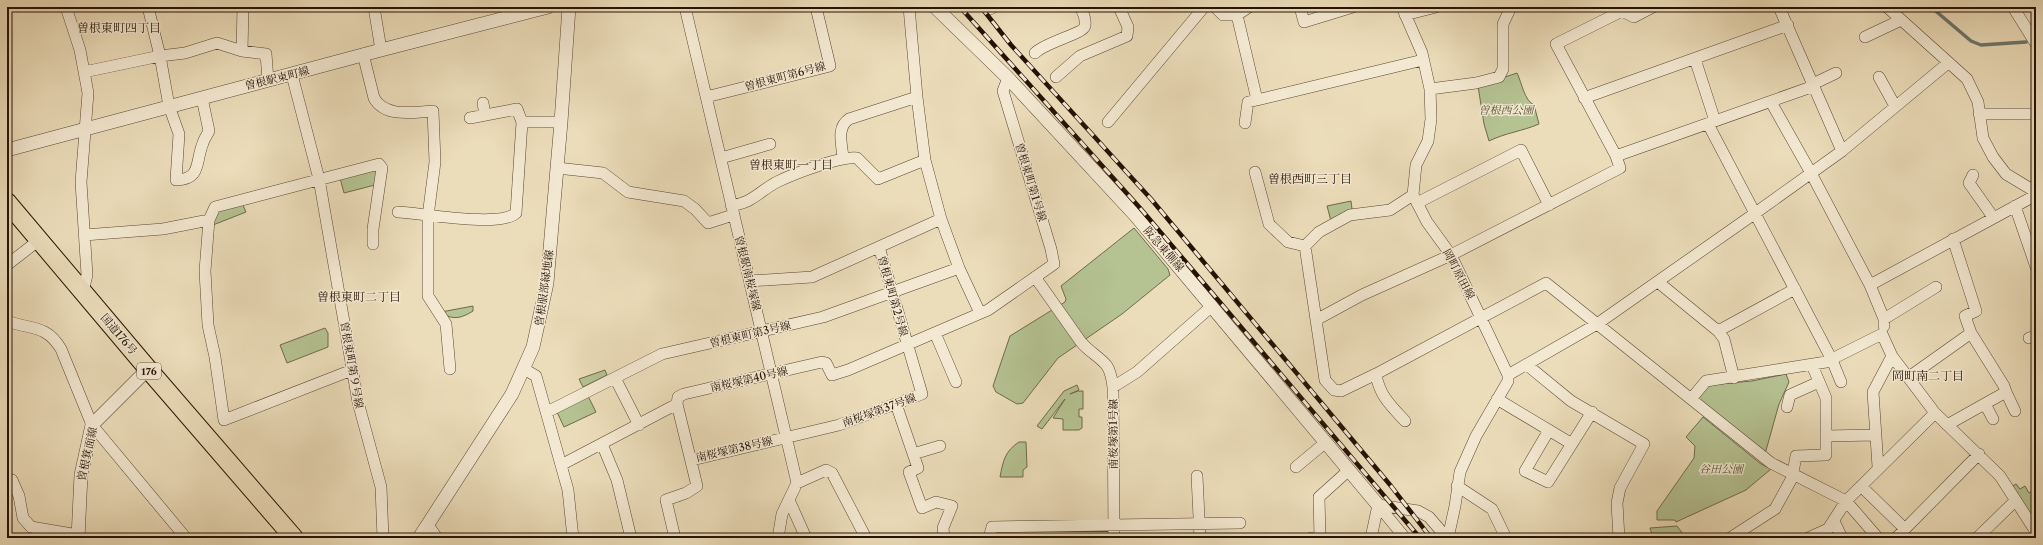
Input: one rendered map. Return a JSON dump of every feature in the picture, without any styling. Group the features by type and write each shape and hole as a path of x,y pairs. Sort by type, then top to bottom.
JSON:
{"highway":[{"name":"国道176号","path":"7,202 148,369 294,538"}],"street":[{"path":"66,7 80,50 88,93 81,182 87,276 83,292"},
{"path":"148,7 160,56 169,106 179,134 176,180 186,180 196,172 202,143 209,131 202,98"},
{"path":"242,51 243,7"},
{"path":"374,7 381,50"},
{"name":"曽根駅東町線","path":"7,150 169,106 292,75 363,54 548,7"},
{"name":"曽根服部緑地線","path":"419,538 512,394 524,369 537,335 547,283 569,7"},
{"name":"曽根駅南桜塚線","path":"685,7 797,483"},
{"name":"曽根東町第6号線","path":"706,96 830,66 816,7"},
{"path":"909,7 917,97 925,160 941,219 959,268 980,313"},
{"name":"阪急東側線","path":"935,7 1008,78 1135,215 1405,538"},
{"path":"989,7 990,9 994,7"},
{"path":"1035,53 1041,47 1050,42 1082,31 1085,26 1084,16 1080,7"},
{"path":"1056,77 1080,56 1127,36 1128,27 1119,7"},
{"path":"1108,122 1204,7"},
{"path":"1215,7 1223,15 1237,15 1249,7"},
{"path":"1300,7 1304,22 1353,7"},
{"path":"1415,199 1416,165 1428,141 1431,119 1430,89 1423,60 1404,11 1436,7"},
{"path":"1430,89 1476,83 1499,77 1503,69 1503,24 1511,7"},
{"path":"1316,320 1362,295 1451,255 1620,168 1616,156 1556,44 1622,11 1634,16 1653,7"},
{"path":"1780,7 1842,150"},
{"path":"1870,285 2036,193 2006,174 1993,157 1983,138 1978,102 1967,79 1887,7"},
{"path":"2012,7 2036,44"},
{"path":"1237,15 1257,100"},
{"path":"1865,37 1901,20"},
{"path":"1584,98 1788,25"},
{"path":"84,72 160,56 185,53 217,43 242,51 266,54 268,80"},
{"path":"363,54 374,98 378,105 385,109 403,113 433,112 435,162 428,216 428,296 446,324 450,369"},
{"path":"1695,59 1712,122 1754,214 1832,360 1841,382"},
{"path":"1245,123 1248,102 1423,60"},
{"path":"1447,538 1456,506 1457,486 1460,472 1476,436 1508,381 1508,375 1596,324 1754,214 1842,150 1948,63"},
{"path":"1616,156 1770,102 1814,85 1836,73"},
{"name":"曽根東町第９号線","path":"292,75 319,179 358,402 381,487 383,538"},
{"path":"1879,77 1895,106"},
{"name":"曽根東町第1号線","path":"1008,78 1003,91 1051,249 1054,264 1035,277"},
{"path":"843,158 840,132 843,123 849,119 917,97"},
{"path":"1770,102 1811,173 1870,285 1884,319 1882,334 1892,356 1935,413 2000,476 2036,532"},
{"path":"483,103 485,115"},
{"path":"398,212 417,213 428,216 494,220 512,218 516,213 522,122 517,109 470,118"},
{"path":"1979,114 2036,114"},
{"path":"522,122 561,122"},
{"path":"721,158 770,144"},
{"path":"1304,246 1319,232 1350,215 1390,210 1522,150 1549,205"},
{"path":"557,168 603,173 628,192 684,201 696,209 708,223 745,203 756,194 778,182 843,158 857,158 878,179 925,160"},
{"path":"352,370 224,420 215,357 208,325 205,271 209,220 214,207 379,164 382,168 373,230 373,244"},
{"path":"1255,172 1269,224 1288,242 1304,246"},
{"path":"1973,175 1969,183 1993,217"},
{"name":"岡町原田線","path":"1415,199 1427,222 1451,255 1508,375"},
{"path":"2015,206 2036,267"},
{"path":"750,281 812,277 941,219"},
{"path":"84,235 163,229 209,220"},
{"path":"1953,239 1976,311 1965,316 1970,333 2004,386 2015,411"},
{"path":"7,265 39,240"},
{"path":"1304,246 1325,380 1332,388 1341,390 1376,374 1482,318 1546,282 1596,324 1771,463 1846,501 1878,538"},
{"name":"曽根東町第2号線","path":"879,247 907,345"},
{"name":"曽根東町第3号線","path":"547,412 662,354 761,330 823,317 959,268"},
{"name":"南桜塚第1号線","path":"1035,277 1088,351 1106,366 1113,387 1114,538"},
{"name":"南桜塚第40号線","path":"561,464 677,404 678,397 684,394 822,362 826,363 832,375 988,310 1035,277"},
{"path":"1658,282 1718,331 1724,339 1734,378"},
{"path":"1884,319 1936,287"},
{"path":"1718,331 1795,289"},
{"path":"1113,387 1137,372 1212,306"},
{"path":"7,321 44,331 54,338 61,349 92,425 186,538"},
{"path":"935,333 956,382"},
{"path":"1909,377 1970,333"},
{"path":"1690,399 1706,381 1812,366 1832,360 1882,334"},
{"name":"南桜塚第37号線","path":"786,437 839,425 922,394 907,345"},
{"path":"1878,467 1873,392 1892,356"},
{"path":"1527,365 1571,400 1644,444 1620,488 1617,503 1620,538"},
{"path":"1730,538 1775,509 1792,478 1796,456 1826,455 1826,398 1812,366"},
{"name":"曽根箕面線","path":"78,536 81,475 92,425 148,369"},
{"path":"524,369 536,376 547,412 568,490 573,538"},
{"path":"1376,374 1378,386 1384,400 1405,421"},
{"path":"615,378 639,425"},
{"path":"1787,408 1790,395 1819,382"},
{"path":"1947,425 2006,392"},
{"path":"1497,399 1572,444"},
{"name":"南桜塚第38号線","path":"677,404 692,460 786,437"},
{"path":"896,404 918,468 909,472 922,508 936,502 952,506 943,528 944,538"},
{"path":"1985,404 1993,419"},
{"path":"1549,430 1525,471 1548,482 1592,412"},
{"path":"1808,538 1828,530 1846,501 1878,467 1935,413"},
{"path":"1826,436 1875,435"},
{"path":"1296,468 1326,442"},
{"path":"602,444 617,480 631,538"},
{"path":"913,454 940,446"},
{"path":"1896,538 1978,454"},
{"path":"675,538 666,500 686,493 697,486 692,460"},
{"path":"778,538 782,514 797,483 826,470 832,473 866,538"},
{"path":"1317,538 1319,497 1349,470"},
{"path":"1197,476 1200,538"},
{"path":"7,481 12,480 19,496 23,518 31,527 78,536"},
{"path":"1457,486 1492,509 1506,538"},
{"path":"1861,486 1905,529"},
{"path":"789,500 806,538"},
{"path":"1977,538 2015,501"},
{"path":"1371,538 1378,505 1418,511 1429,517 1447,538"},
{"path":"1834,521 1842,538"},
{"path":"989,538 992,527 1036,532 1114,524 1240,523"},
{"path":"428,525 437,538"}],"green space":[{"name":"曽根西公園","path":"1517,73 1528,99 1534,105 1539,124 1489,141 1484,124 1478,86"},
{"path":"375,169 377,171 375,185 344,193 340,178"},
{"path":"1351,201 1352,209 1331,221 1327,206"},
{"path":"242,203 246,212 213,225 214,219 219,212 227,207"},
{"path":"1134,228 1168,269 1170,275 1122,314 1058,358 1023,403 1017,404 996,392 993,386 1010,336 1065,302 1066,299 1061,286"},
{"path":"473,306 473,311 457,318 449,317 441,312"},
{"path":"325,328 328,333 328,347 287,363 280,345"},
{"path":"605,370 607,375 583,387 579,379"},
{"name":"谷田公園","path":"1786,374 1789,382 1779,404 1765,454 1696,398 1708,385 1752,381"},
{"path":"1077,385 1079,390 1070,394 1083,391 1083,409 1079,409 1079,417 1082,417 1082,428 1079,430 1063,430 1063,419 1053,418 1065,399 1042,429 1037,426 1064,391"},
{"path":"588,396 596,412 564,427 557,412"},
{"name":"谷田公園","path":"1703,417 1761,464 1771,469 1746,490 1676,522 1675,520 1657,520 1657,511 1694,458 1695,446 1686,437"},
{"path":"1019,442 1026,442 1027,467 1023,470 1023,477 1000,477 1005,457 1014,445"},
{"path":"2016,484 2020,489 2025,486 2029,493 2036,489 2036,520 2034,521 2011,487"},
{"path":"1677,526 1686,538 1653,538 1650,528"}],"waterway":[{"path":"1931,7 1971,41 1981,45 2026,42"}],"railway":[{"path":"960,7 1140,208 1420,538"},
{"path":"981,7 1011,45 1151,199 1391,486 1431,538"}],"district":[{"name":"曽根東町四丁目","path":"119,28"},
{"name":"曽根東町一丁目","path":"791,165"},
{"name":"曽根西町三丁目","path":"1310,179"},
{"name":"曽根東町二丁目","path":"359,297"},
{"name":"岡町南二丁目","path":"1928,376"}]}
